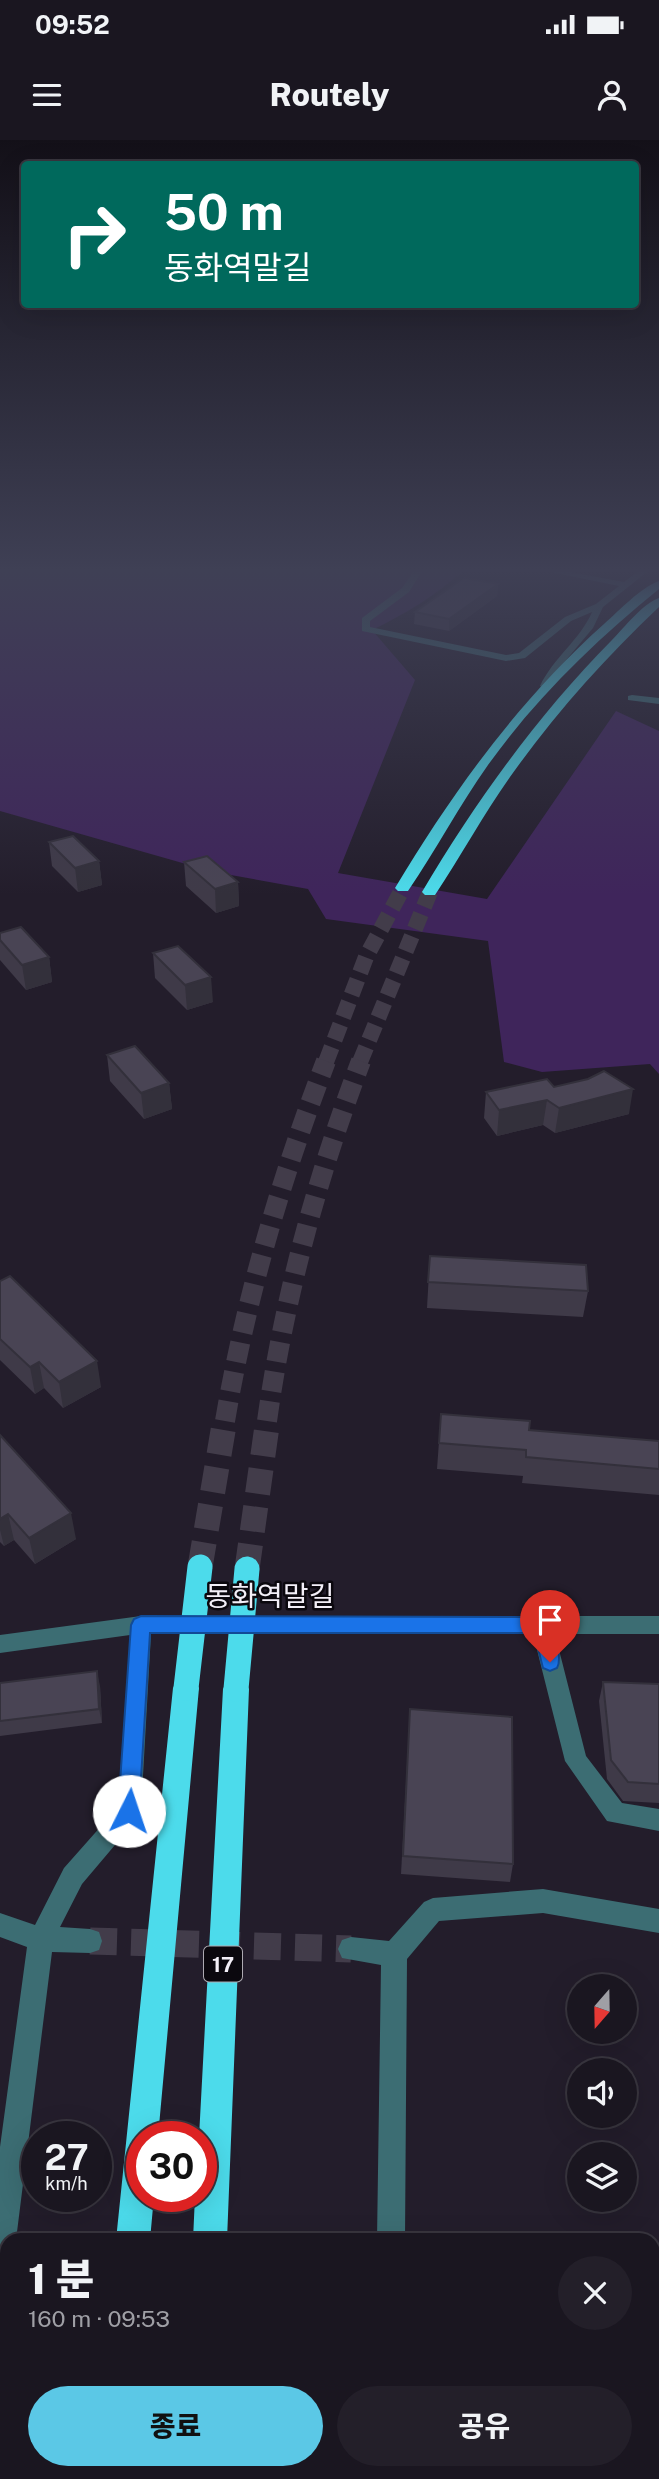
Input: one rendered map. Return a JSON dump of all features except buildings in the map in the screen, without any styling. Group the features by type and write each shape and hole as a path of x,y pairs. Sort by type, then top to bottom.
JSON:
{"highway":[{"path":"402,888 450,807 478,767 554,677"},
{"path":"430,892 474,816 547,717 581,677"},
{"path":"144,2121 200,1567"},
{"name":"17","path":"210,2233 236,1689 247,1569"},
{"path":"134,2233 135,2212"}],"street":[{"path":"545,686 548,677"},
{"path":"632,698 659,701"},
{"path":"2,2233 41,1939 73,1876 129,1811 141,1625"},
{"name":"동화역말길","path":"0,1644 141,1625 659,1625"},
{"path":"542,1625 576,1761 615,1813 659,1819"},
{"path":"391,2233 394,1954 433,1910 543,1900 659,1921"},
{"path":"0,1925 41,1939 90,1941"},
{"path":"351,1949 394,1954"}],"shaded area":[{"path":"0,677 413,677 415,680 338,873 487,899 616,711 659,731 659,1074 650,1064 542,1072 504,1062 488,941 326,919 308,889 214,872 0,811"}],"tunnel":[{"path":"326,1062 366,957 403,888"},
{"path":"360,1062 430,892"},
{"path":"225,1421 243,1329 266,1238 326,1061"},
{"path":"267,1421 283,1329 304,1238 330,1149 361,1061"},
{"path":"200,1567 225,1419"},
{"path":"247,1569 268,1419"},
{"path":"90,1941 351,1949"}],"route":[{"path":"129,1811 141,1625 542,1625 550,1662"}]}
